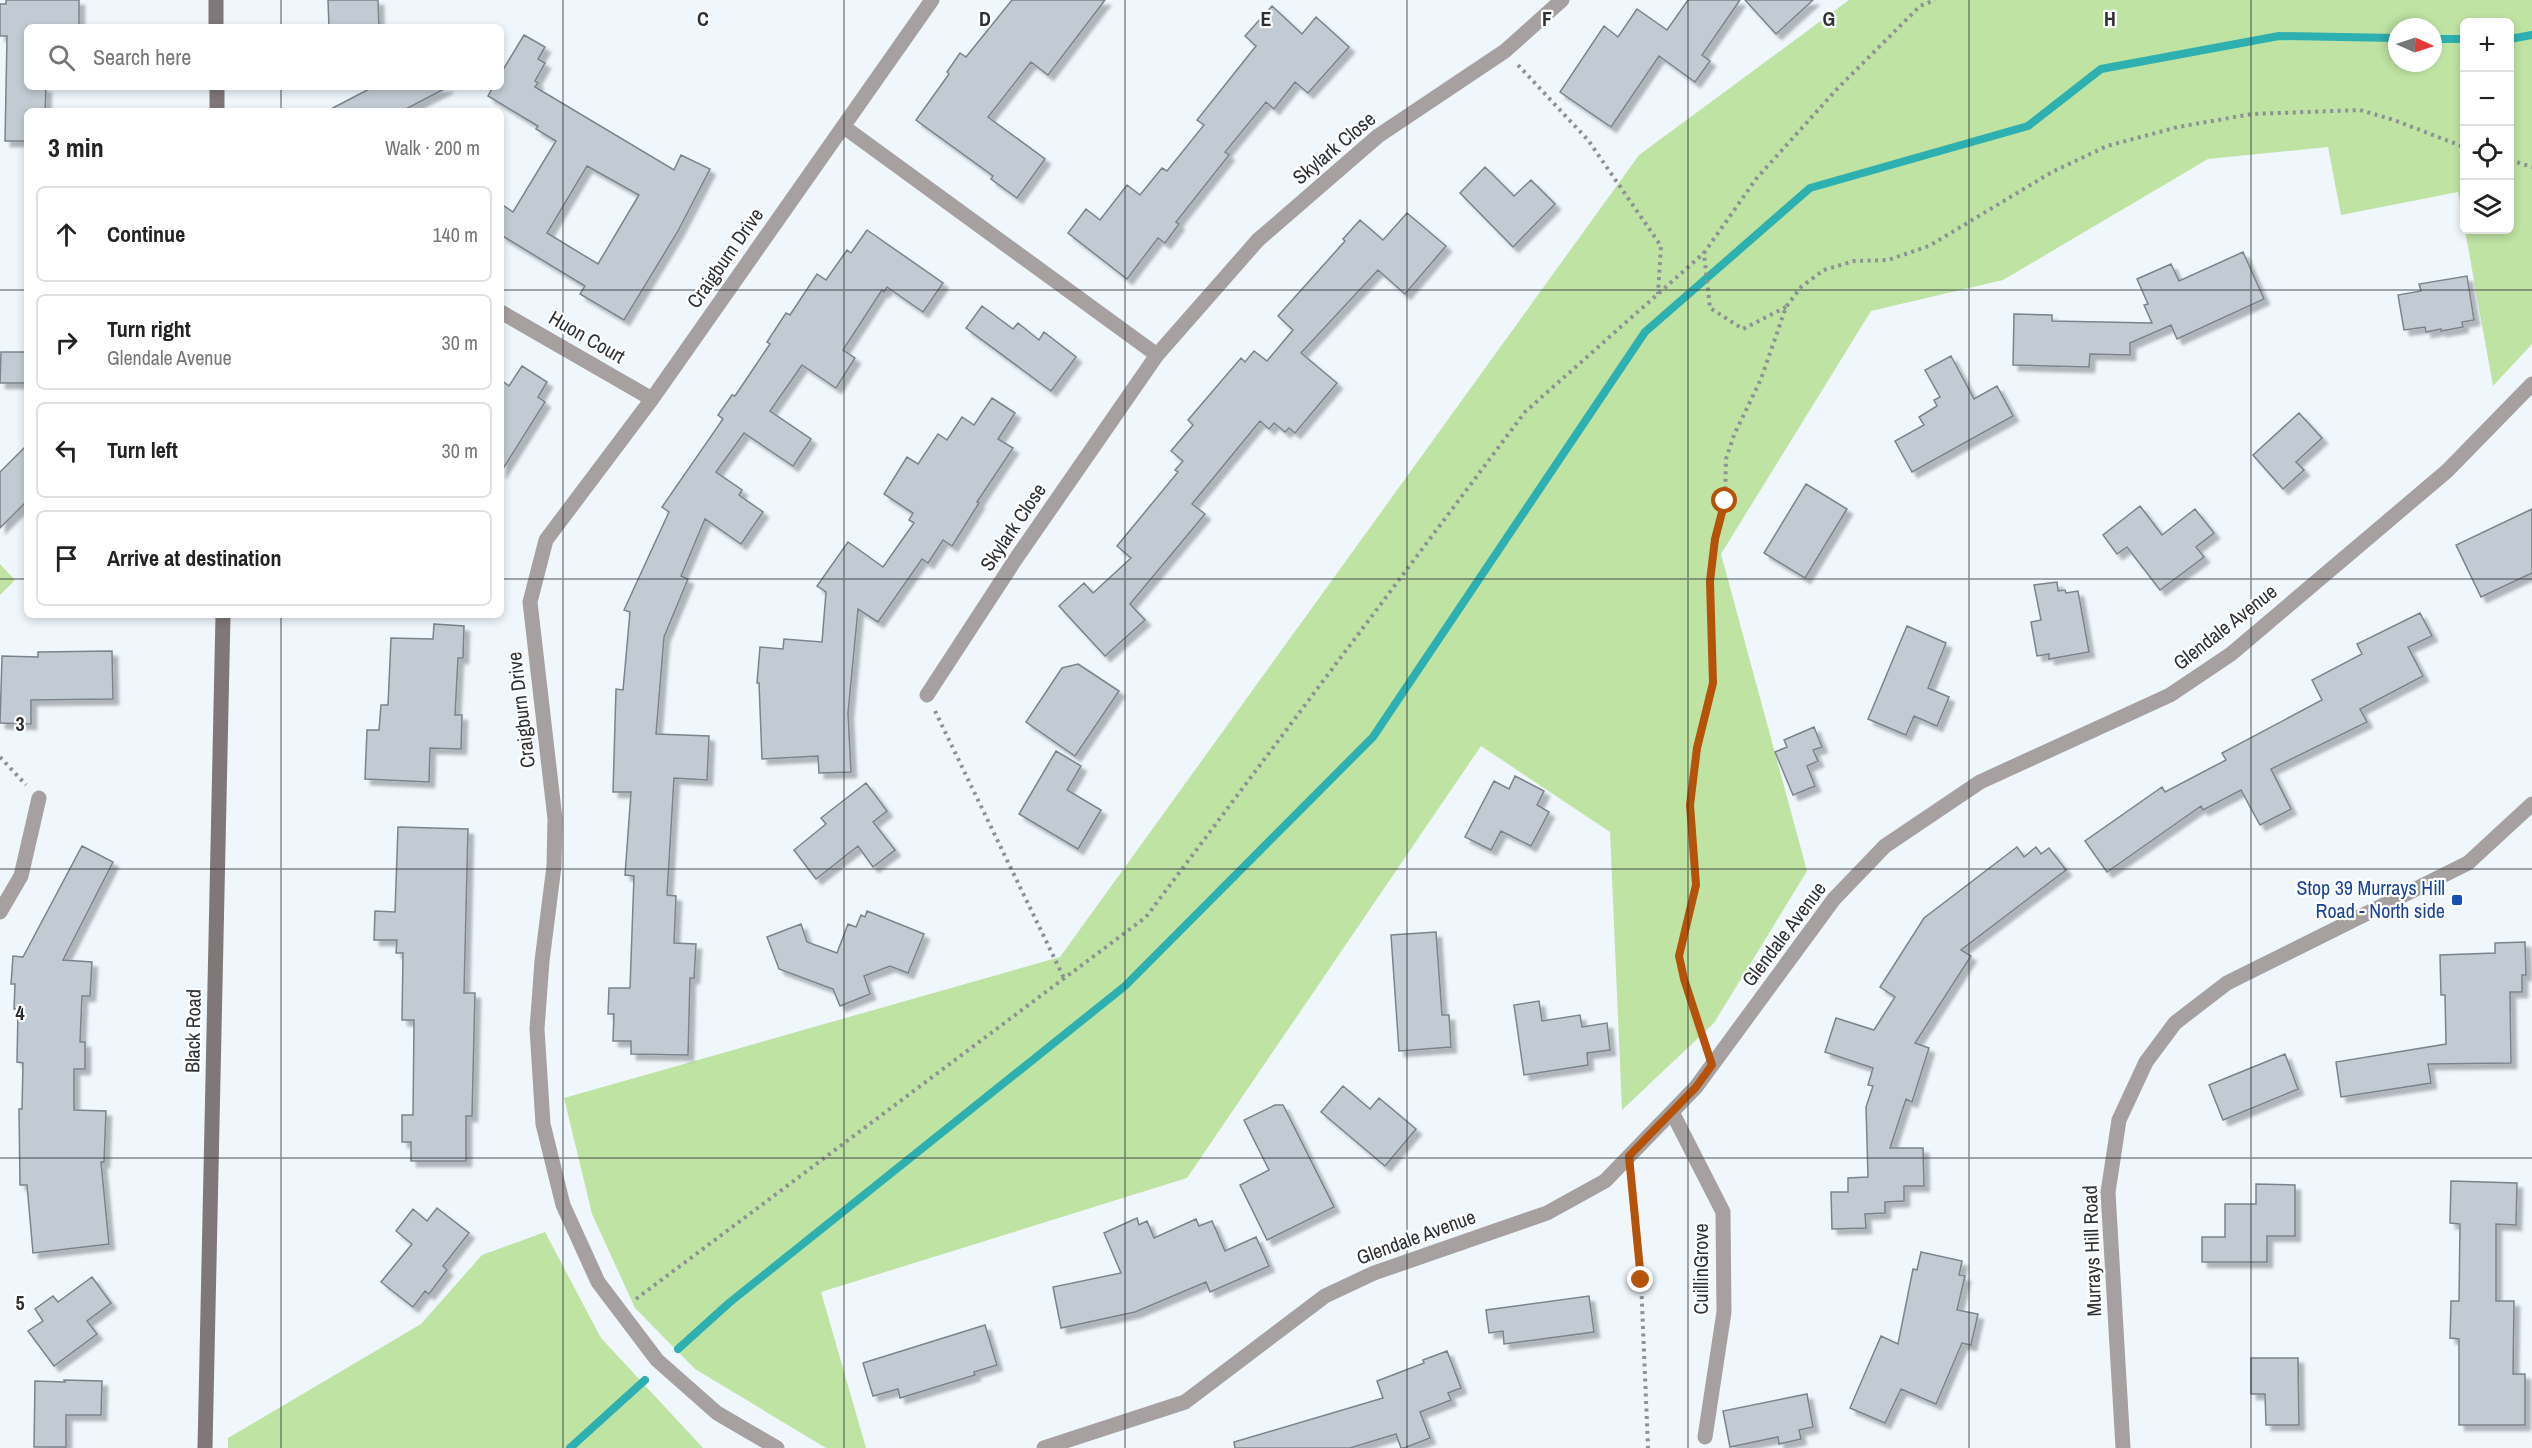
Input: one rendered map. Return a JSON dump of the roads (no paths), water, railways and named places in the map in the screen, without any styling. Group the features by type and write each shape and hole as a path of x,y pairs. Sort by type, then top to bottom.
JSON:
{"main road":[{"path":"216,0 216,24"},
{"path":"217,90 217,108"},
{"name":"Black Road","path":"205,1448 224,618"}],"street":[{"name":"Craigburn Drive","path":"777,1448 717,1413 657,1360 598,1282 563,1205 543,1124 537,1029 542,961 554,866 555,819 530,602 546,540 652,399 932,0"},
{"name":"Skylark Close","path":"927,694 1015,560 1157,355 1258,240 1378,136 1505,51 1562,0"},
{"path":"844,127 1157,355"},
{"name":"Huon Court","path":"504,314 652,399"},
{"name":"Glendale Avenue","path":"1044,1448 1185,1402 1325,1296 1374,1273 1547,1213 1605,1181 1672,1112 1712,1065 1834,899 1885,846 1980,782 2169,695 2231,654 2447,471 2532,384"},
{"path":"0,912 21,876 39,798"},
{"name":"Murrays Hill Road","path":"2123,1448 2108,1192 2119,1120 2146,1062 2175,1023 2227,983 2468,863 2532,804"},
{"name":"CuillinGrove","path":"1672,1112 1723,1212 1724,1312 1705,1437"}],"waterway":[{"path":"2514,38 2532,35"},
{"path":"678,1349 729,1303 1125,986 1373,737 1645,332 1810,188 2028,126 2101,69 2279,36 2388,38"},
{"path":"2442,39 2460,39"},
{"path":"570,1448 645,1380"}],"place":[{"name":"Stop 39 Murrays Hill Road - North side","path":"2457,900"}]}
